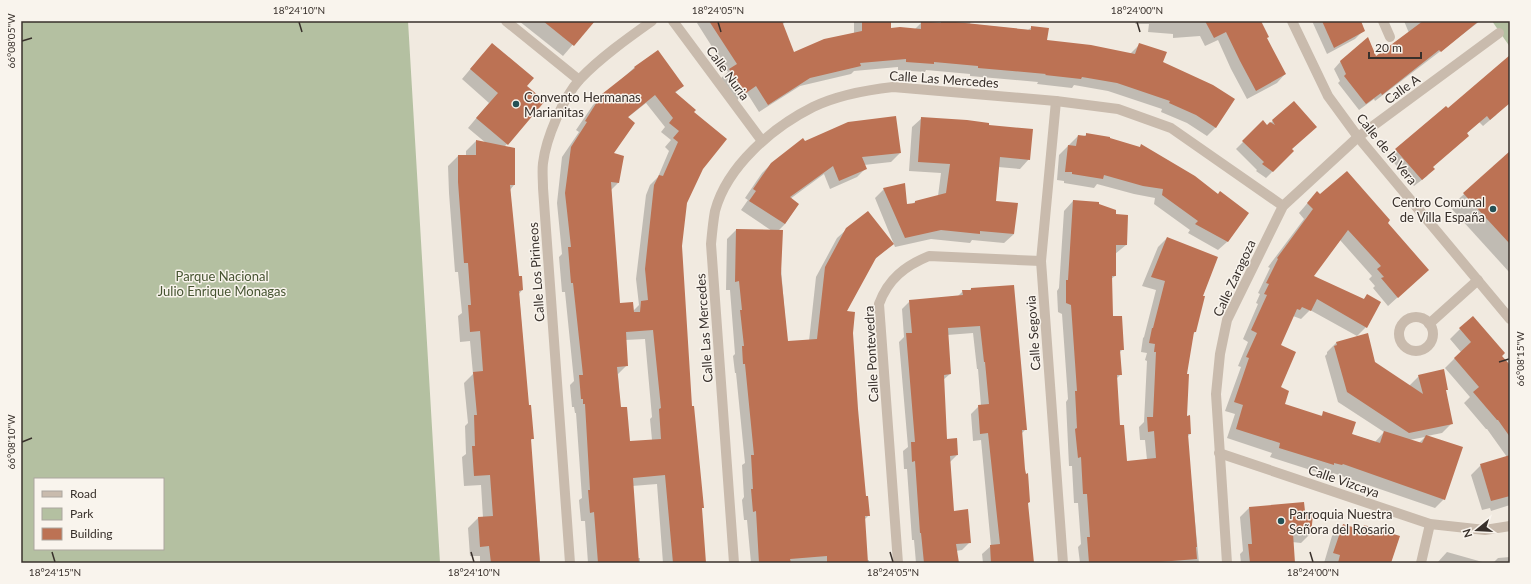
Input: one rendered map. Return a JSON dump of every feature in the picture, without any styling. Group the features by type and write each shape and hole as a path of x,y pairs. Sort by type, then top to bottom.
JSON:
{"street":[{"path":"506,21 579,80"},
{"name":"Calle Los Pirineos","path":"570,563 542,163 550,134 559,112 579,80 619,45 652,21"},
{"name":"Calle Nuria","path":"673,21 762,141"},
{"name":"Calle de la Vera","path":"1292,21 1328,96 1358,137 1510,319"},
{"path":"1383,21 1390,37"},
{"name":"Calle A","path":"1358,137 1499,33"},
{"name":"Calle Las Mercedes","path":"734,563 711,244 712,231 716,210 725,188 743,160 762,141 788,122 814,107 842,96 870,89 893,87 1056,101 1118,109 1171,128 1283,206"},
{"name":"Calle Segovia","path":"1056,101 1041,261 1063,563"},
{"name":"Calle Zaragoza","path":"1227,563 1216,394 1220,354 1227,320 1283,206 1358,137"},
{"name":"Calle Pontevedra","path":"898,563 879,304 884,290 913,262 929,256 1041,261"},
{"path":"1429,324 1478,280"},
{"name":"Calle Vizcaya","path":"1219,453 1430,524 1485,530 1510,526"},
{"path":"1421,563 1430,524"}],"green space":[{"name":"Parque Nacional Julio Enrique Monagas","path":"21,21 408,21 440,563 21,563"},
{"path":"1492,21 1510,21 1510,47"}],"building":[{"path":"543,21 595,21 574,46"},
{"path":"709,21 782,21 794,52 824,39 862,31 862,21 891,21 891,28 900,27 921,29 921,21 941,23 941,21 946,21 1031,30 1031,26 1049,28 1047,40 1091,45 1135,54 1139,43 1167,52 1163,62 1213,85 1235,99 1216,128 1196,115 1169,103 1170,101 1117,83 1082,77 1081,79 1045,75 1046,74 978,68 978,66 934,62 934,64 906,62 906,59 860,63 861,66 810,78 768,105 756,86 746,93 729,69 737,64"},
{"path":"1205,21 1261,21 1269,37 1267,38 1286,74 1256,91 1226,32 1214,38"},
{"path":"1322,21 1361,21 1365,31 1334,48"},
{"path":"1423,21 1479,21 1441,52 1439,50 1382,95 1381,93 1366,104 1344,76 1346,74 1340,61 1368,37 1376,56"},
{"name":"Convento Hermanas Marianitas","path":"492,43 534,78 527,86 545,101 508,145 476,118 498,93 470,69"},
{"path":"658,50 684,86 675,92 696,110 694,112 727,139 703,169 687,203 682,246 692,406 694,406 704,508 702,508 706,563 673,563 665,475 633,478 639,563 598,563 594,512 590,513 585,404 583,404 583,399 581,399 579,375 583,375 573,283 571,283 568,247 571,247 565,193 571,147 587,122 585,121 602,94 635,68 634,67","holes":["655,95 673,118 669,123 679,131 673,138 678,142 663,176 659,175 654,185 645,269 648,300 641,301 640,312 634,312 633,302 620,303 611,182 619,183 624,156 614,153 635,123 628,117","653,330 661,408 659,409 661,439 630,441 627,407 621,407 617,367 628,366 626,332"]},
{"path":"1510,55 1510,103 1490,120 1487,116 1467,133 1469,136 1433,167 1435,169 1422,180 1395,149 1446,106 1448,108"},
{"path":"1294,101 1317,127 1292,149 1294,151 1273,172 1262,164 1264,162 1242,141 1263,120 1267,125 1270,122 1275,125 1272,120"},
{"path":"896,116 901,153 862,157 867,169 839,181 833,166 790,197 799,204 785,224 749,201 756,191 753,189 771,163 803,138 805,141 848,122"},
{"path":"921,117 967,120 989,123 989,125 1033,129 1030,160 1000,157 996,201 1018,203 1014,234 980,231 980,234 941,230 905,238 883,188 905,183 907,204 915,203 915,201 946,193 950,164 918,162"},
{"path":"1086,133 1110,137 1140,147 1141,144 1195,176 1218,194 1220,191 1249,213 1228,242 1195,224 1198,221 1162,195 1163,189 1143,186 1104,175 1103,179 1072,174 1072,172 1065,172 1068,145 1076,146 1078,135 1086,136"},
{"path":"476,140 515,148 515,185 510,185 519,276 522,276 523,290 519,291 529,405 531,405 534,439 531,439 540,563 491,563 489,546 480,547 478,517 493,516 490,475 474,476 472,446 475,446 474,415 477,415 473,372 483,371 480,331 470,332 468,305 471,305 468,263 464,263 458,182 458,155 476,155"},
{"name":"Centro Comunal de Villa España","path":"1510,151 1510,244 1463,193"},
{"path":"1347,171 1390,220 1388,223 1429,270 1398,298 1381,278 1384,277 1377,269 1381,266 1348,230 1314,276 1364,299 1367,294 1381,302 1367,328 1317,299 1311,311 1302,307 1300,310 1297,309 1281,345 1296,352 1281,387 1289,391 1285,404 1322,416 1323,411 1356,422 1352,434 1380,443 1384,431 1422,443 1426,435 1463,447 1445,500 1343,464 1334,463 1334,465 1279,448 1280,443 1236,429 1243,405 1234,402 1249,358 1246,357 1257,333 1251,330 1267,295 1264,294 1269,284 1266,283 1278,259 1277,258 1313,209 1307,203 1317,191 1320,194"},
{"path":"1073,200 1099,202 1099,204 1116,210 1116,214 1128,215 1127,245 1116,245 1116,276 1112,276 1113,316 1122,316 1124,350 1120,350 1122,375 1117,375 1120,425 1124,425 1127,461 1156,458 1154,431 1148,432 1147,417 1153,417 1156,352 1154,352 1155,344 1149,343 1165,281 1151,277 1167,237 1218,257 1203,296 1205,296 1196,332 1194,332 1187,374 1189,374 1187,416 1190,415 1191,434 1188,434 1197,559 1147,563 1089,563 1087,537 1090,537 1087,494 1083,494 1081,457 1078,458 1075,429 1077,428 1075,391 1077,391 1071,305 1066,303 1066,280 1068,280"},
{"path":"868,211 894,244 876,258 847,311 855,312 853,333 858,409 866,496 868,496 870,516 865,516 868,563 827,563 827,556 790,559 791,563 759,563 756,511 753,512 751,489 753,489 751,455 754,455 745,364 743,364 742,346 744,346 740,310 742,310 739,281 735,282 736,229 783,230 781,274 788,341 817,339 825,267 846,228"},
{"path":"1014,285 1027,430 1022,430 1025,469 1026,474 1028,473 1030,502 1028,503 1034,563 991,563 990,545 1000,544 988,433 980,434 978,405 989,404 980,326 948,328 951,374 944,375 947,439 957,438 958,455 950,456 954,511 968,509 971,543 956,544 959,563 924,563 920,533 915,461 912,462 911,442 915,442 906,333 912,333 909,300 963,295 962,290 971,290 971,288"},
{"path":"1473,316 1505,353 1502,356 1510,365 1510,437 1498,420 1473,392 1479,387 1454,358 1471,342 1459,328"},
{"path":"1368,333 1375,362 1423,394 1418,375 1444,369 1448,390 1446,390 1453,424 1409,433 1347,392 1334,346 1337,345 1336,342"},
{"path":"1510,455 1510,496 1491,501 1480,464"},
{"path":"1304,502 1305,511 1313,515 1311,534 1293,533 1295,563 1250,563 1248,544 1252,544 1249,507"},
{"path":"1343,524 1362,530 1364,525 1400,536 1391,563 1338,563 1340,555 1333,553"}],"place":[{"name":"Convento Hermanas Marianitas","path":"516,104"},
{"name":"Centro Comunal de Villa España","path":"1493,209"},
{"name":"Parroquia Nuestra Señora del Rosario","path":"1281,521"}]}
